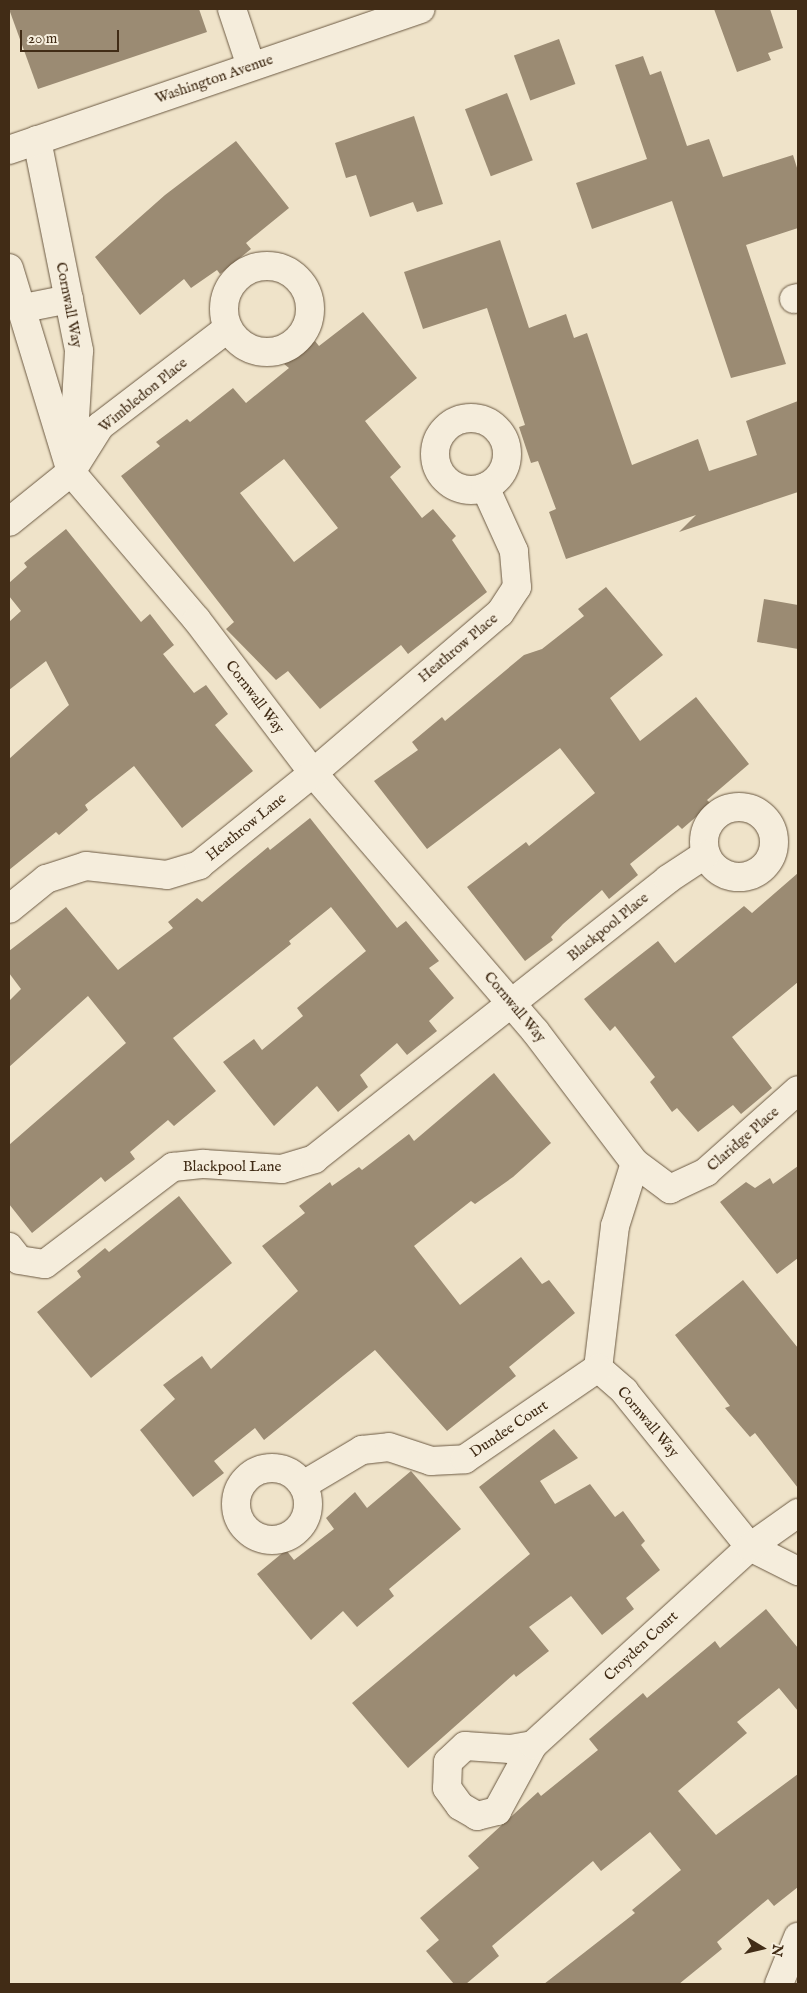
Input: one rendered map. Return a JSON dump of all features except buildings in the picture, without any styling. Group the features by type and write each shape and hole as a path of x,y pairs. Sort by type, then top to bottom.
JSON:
{"street":[{"path":"232,9 251,66"},
{"name":"Washington Avenue","path":"9,150 421,9"},
{"name":"Cornwall Way","path":"36,140 79,351 72,472"},
{"name":"Cornwall Way","path":"9,268 24,308 72,472 196,620 313,774 514,1005 635,1163"},
{"path":"24,308 69,299"},
{"name":"Wimbledon Place","path":"72,472 100,426 227,328"},
{"path":"9,522 72,472"},
{"name":"Heathrow Place","path":"313,774 500,612 517,587 514,551 485,487"},
{"name":"Heathrow Lane","path":"9,909 46,879 86,866 167,875 199,865 313,774"},
{"name":"Blackpool Place","path":"514,1005 668,879 706,854"},
{"name":"Blackpool Lane","path":"14,1253 45,1264 173,1167 204,1164 282,1169 314,1159 514,1005"},
{"name":"Claridge Place","path":"635,1163 670,1189 706,1172 798,1090"},
{"path":"598,1368 615,1226 635,1163"},
{"name":"Cornwall Way","path":"598,1368 624,1391 750,1547 798,1571"},
{"name":"Dundee Court","path":"303,1485 362,1450 389,1446 431,1461 466,1459 598,1368"},
{"name":"Croyden Court","path":"533,1745 750,1547 798,1512"},
{"path":"779,1984 798,1937"}]}
